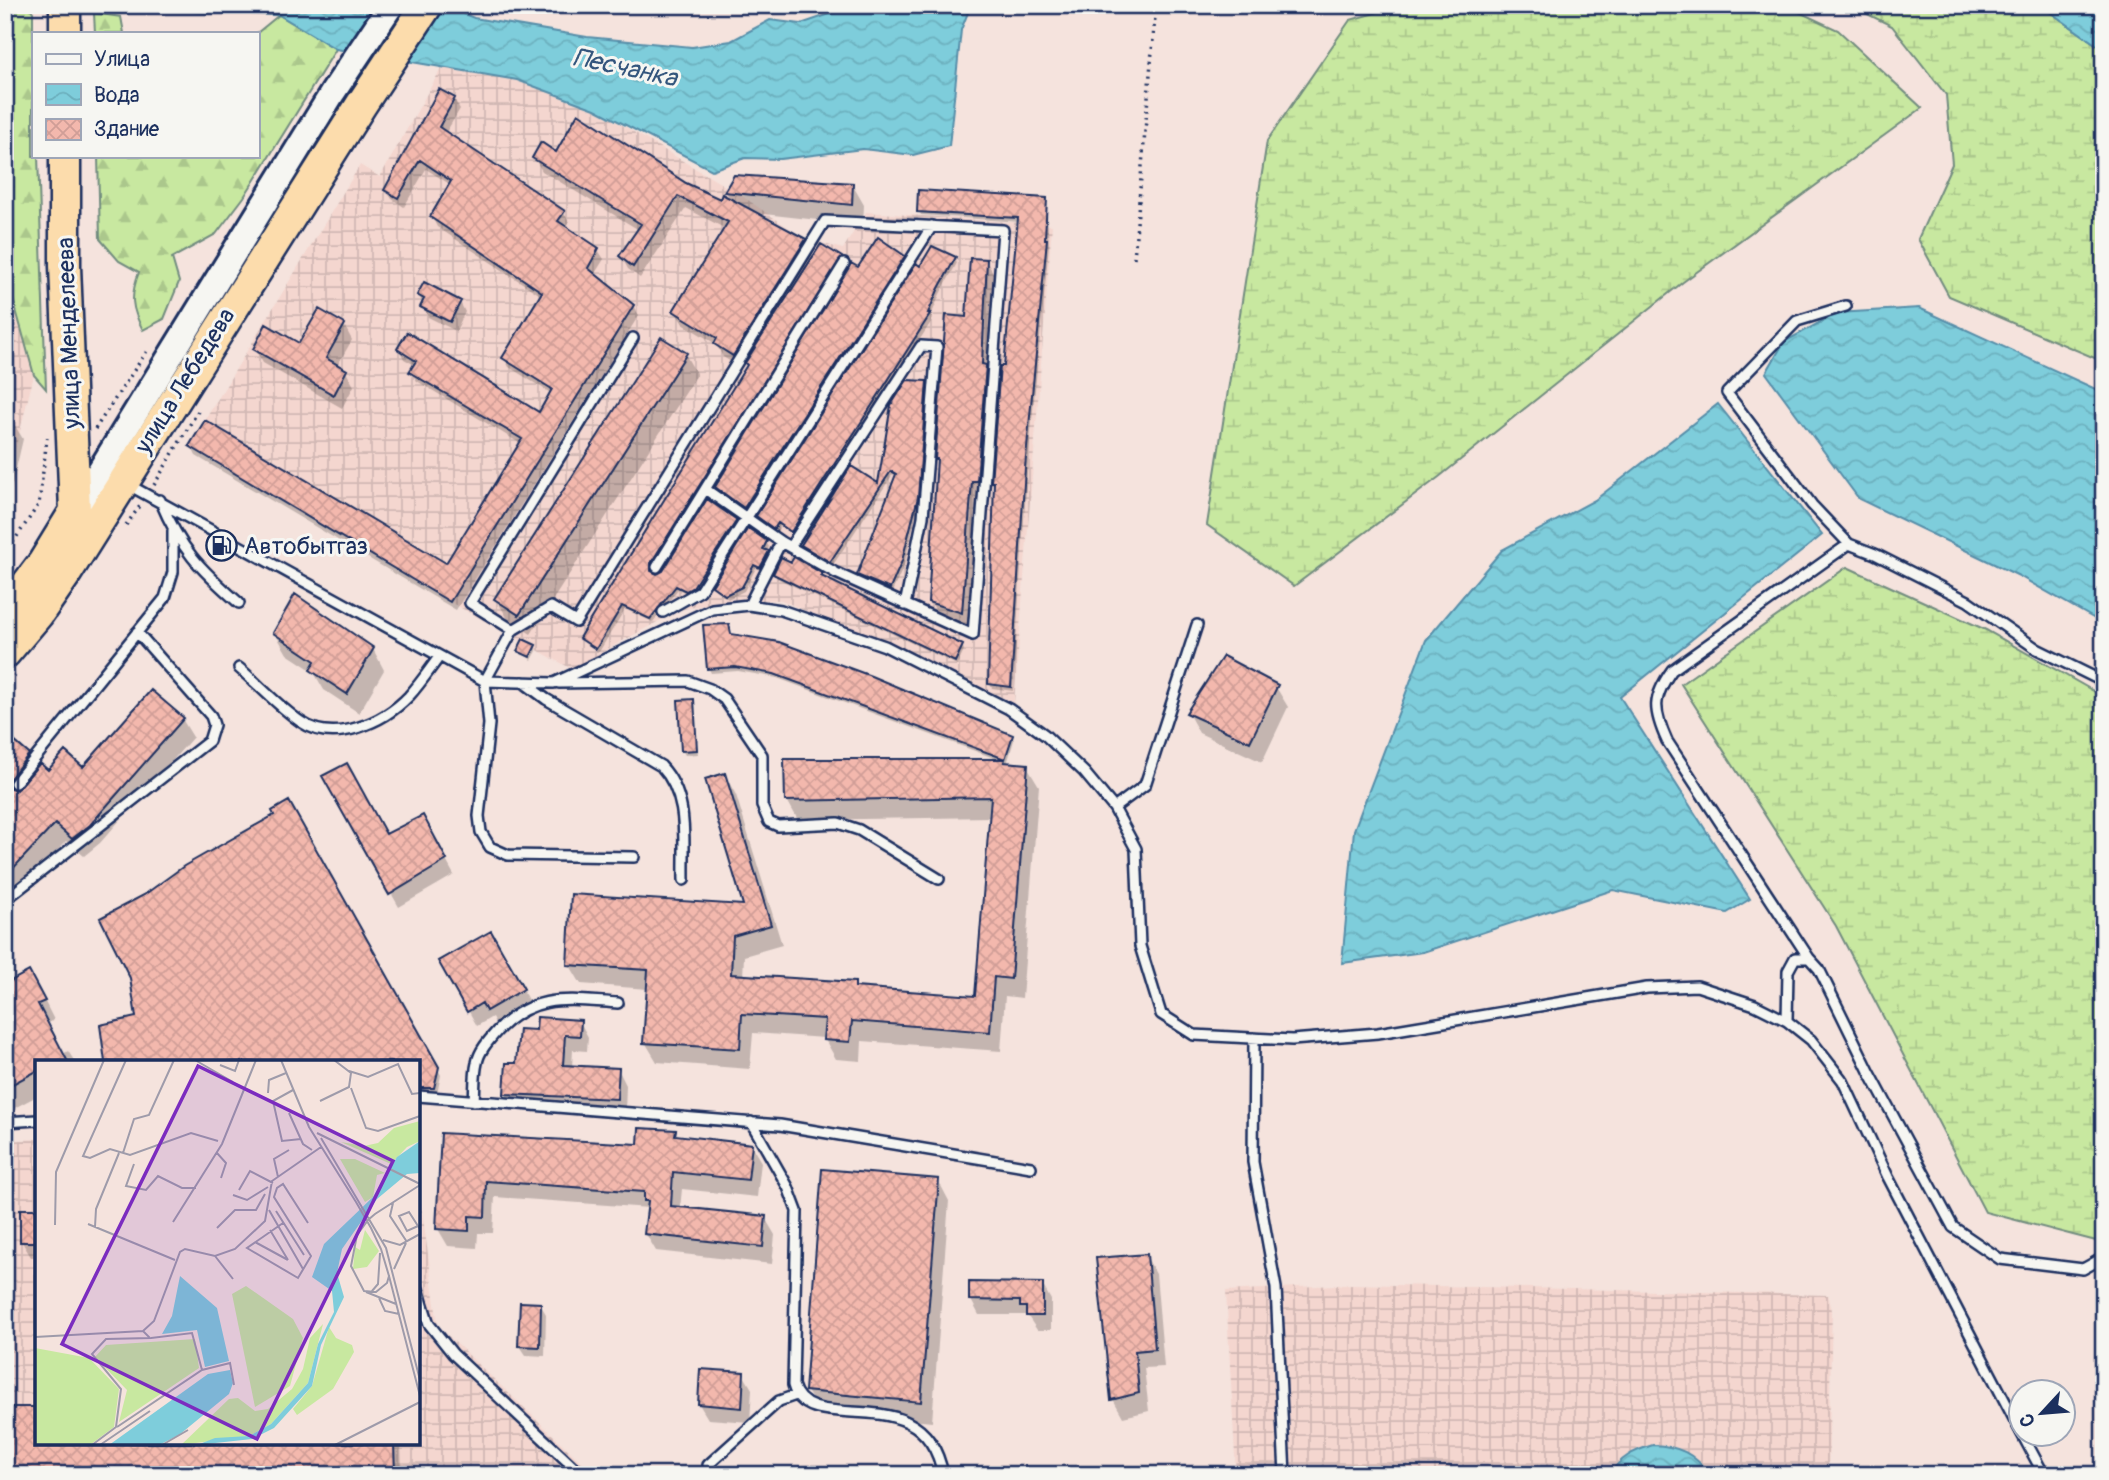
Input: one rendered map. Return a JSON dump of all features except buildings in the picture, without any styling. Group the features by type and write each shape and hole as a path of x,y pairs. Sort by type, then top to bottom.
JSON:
{"highway":[{"path":"65,5 65,32"},
{"name":"улица Лебедева","path":"5,653 58,585 110,474 427,5"},
{"name":"улица Менделеева","path":"65,158 65,265 75,511"},
{"name":"улица Лебедева","path":"5,613 43,563 75,511"}],"main road":[{"name":"улица Лебедева","path":"75,511 110,474 333,92 391,5"}],"lane":[{"path":"635,857 508,855 490,847 481,832 479,816 489,724 485,681 513,630 551,607 576,622 825,221 1003,230 973,635 836,573 781,542 705,489"},
{"path":"663,612 701,592 932,226"},
{"path":"657,567 845,264"},
{"path":"1846,306 1797,321 1727,393 1812,505 1849,544 1875,554 1968,601 2037,649 2104,682"},
{"path":"513,630 470,603 633,338"},
{"path":"790,547 921,346 937,347 923,517 905,605"},
{"path":"110,474 485,681 688,681 710,689 724,699 762,755 762,806 769,822 778,826 838,823 859,830 939,879"},
{"path":"160,500 173,530 196,565 239,603"},
{"path":"15,783 165,598 173,572 173,530"},
{"path":"749,605 781,542"},
{"path":"1849,544 1672,670 1659,688 1655,716 1667,741 1809,958 1819,969 1870,1073 1953,1227 2000,1259 2082,1269 2101,1259 2104,1252"},
{"path":"554,683 712,609 749,605 781,610 885,646 1009,709 1074,763 1114,808 1136,849 1140,946 1161,1014 1194,1035 1292,1040 1378,1033 1647,988 1697,986 1755,1005 1787,1021 1811,1041 1843,1081 1894,1189 2008,1407"},
{"path":"1114,808 1145,785 1197,625"},
{"path":"5,900 209,741 214,725 211,716 137,632"},
{"path":"239,668 302,723 342,732 395,708 410,695 439,657"},
{"path":"523,682 546,699 661,766 670,776 682,803 684,880"},
{"path":"1787,1021 1788,971 1795,958 1809,958"},
{"path":"474,1101 477,1062 492,1037 510,1018 534,1004 555,999 618,1003"},
{"path":"1254,1038 1253,1162 1276,1288 1285,1475"},
{"path":"420,1096 751,1122 1031,1167"},
{"path":"5,1122 35,1120"},
{"path":"751,1122 788,1186 797,1210 793,1385 796,1395 804,1405 820,1409 900,1416 914,1424 927,1440 943,1475"},
{"path":"420,1295 429,1324 453,1354 582,1475"},
{"path":"708,1465 779,1401 796,1395"},
{"path":"2030,1448 2044,1475"}],"path":[{"path":"1134,258 1156,5"}],"shaded area":[{"path":"442,67 517,80 595,109 742,196 805,239 843,249 866,212 1052,225 1014,703 781,600 725,601 679,610 572,669 450,602 466,575 205,420 360,165 380,177"},
{"path":"5,264 34,375 5,490"},
{"path":"35,1139 35,1445 420,1445 420,1196 438,1326 595,1475 5,1475 5,1141"},
{"path":"1352,1284 1828,1295 1832,1310 1828,1475 1236,1475 1226,1291"}],"green space":[{"path":"5,5 28,5 33,12 32,158 38,158 46,389 34,375 5,270"},
{"path":"1403,5 1784,5 1838,30 1922,108 1683,282 1439,477 1294,586 1207,525 1267,141 1350,20"},
{"path":"1849,5 2040,5 2104,50 2104,362 1949,296 1918,239 1952,164 1946,95 1892,26"},
{"path":"94,13 121,17 124,32 95,32"},
{"path":"279,15 336,49 244,197 216,234 172,258 179,282 164,319 143,330 133,302 139,272 119,261 100,239 98,158 259,158 258,32"},
{"path":"1847,567 1986,630 2104,697 2104,1220 2096,1241 1985,1212 1836,926 1681,684"}],"water":[{"name":"Песчанка","path":"162,5 442,5 474,18 587,37 692,47 731,41 770,20 801,24 856,5 971,5 961,30 949,146 913,155 863,149 780,159 745,158 712,170 595,109 517,80 336,49 279,15 198,12"},
{"path":"2040,5 2095,5 2104,12 2104,50"},
{"path":"1919,308 2104,393 2104,624 2019,576 1859,499 1766,373 1784,342 1837,313"},
{"path":"1718,404 1822,535 1620,697 1750,899 1727,913 1613,890 1423,952 1342,963 1354,830 1426,640 1502,550 1595,500"},
{"path":"1653,1445 1685,1452 1698,1461 1709,1475 1609,1475 1628,1456"}],"place":[{"name":"Автобытгаз","path":"221,546"}]}
